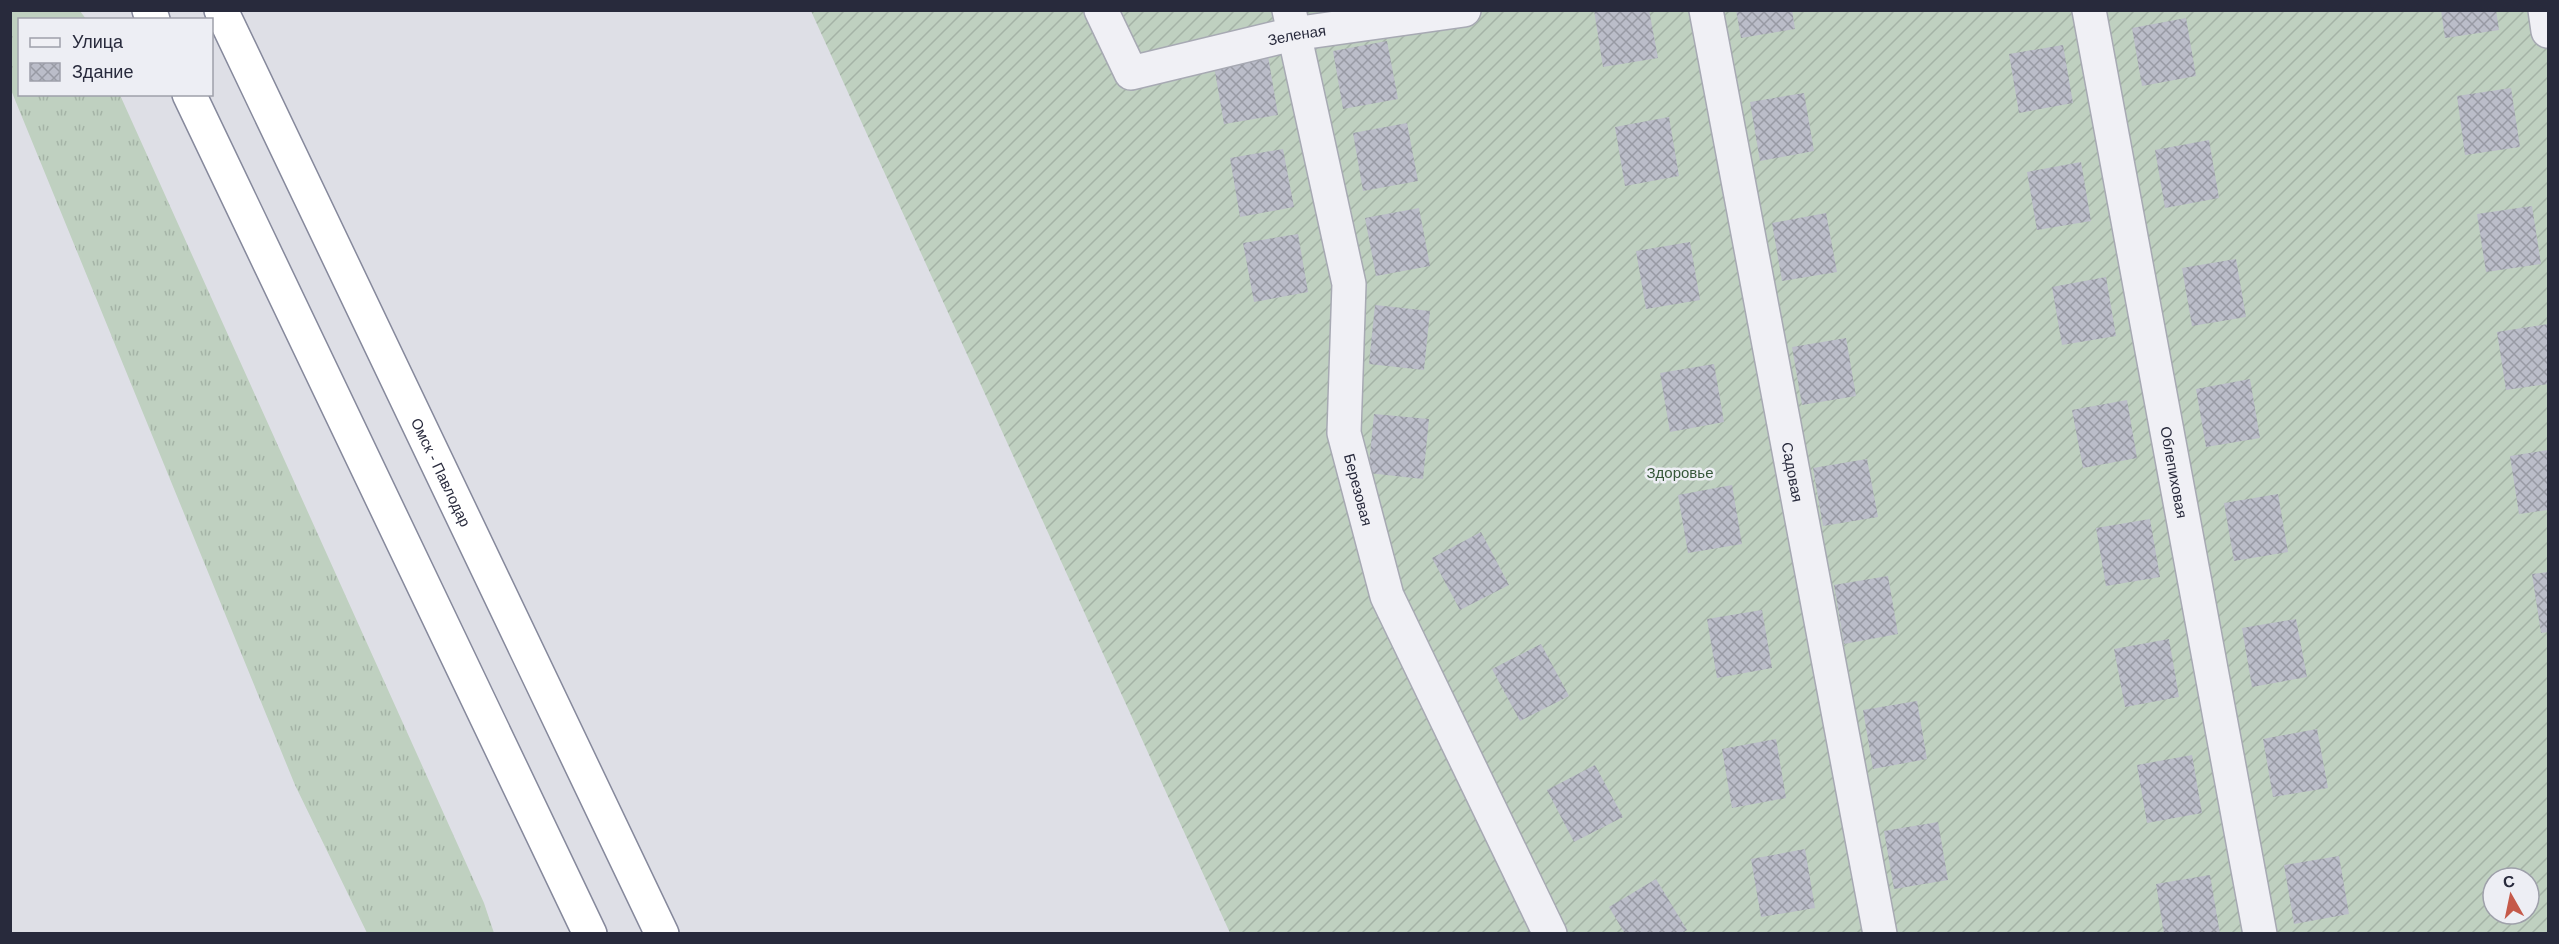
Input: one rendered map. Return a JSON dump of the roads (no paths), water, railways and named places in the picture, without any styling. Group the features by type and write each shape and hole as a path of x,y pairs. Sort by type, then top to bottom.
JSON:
{"highway":[{"name":"Омск - Павлодар","path":"221,10 662,933"},
{"path":"190,96 590,933"}],"street":[{"name":"Зеленая","path":"1101,10 1131,73 1291,22 1464,10"},
{"name":"Садовая","path":"1706,10 1880,933"},
{"name":"Облепиховая","path":"2090,10 2260,933"},
{"path":"2545,10 2548,31"},
{"name":"Березовая","path":"1291,22 1349,284 1344,433 1387,596 1550,933"}],"park label":[{"name":"Здоровье","path":"1680,472"}]}
